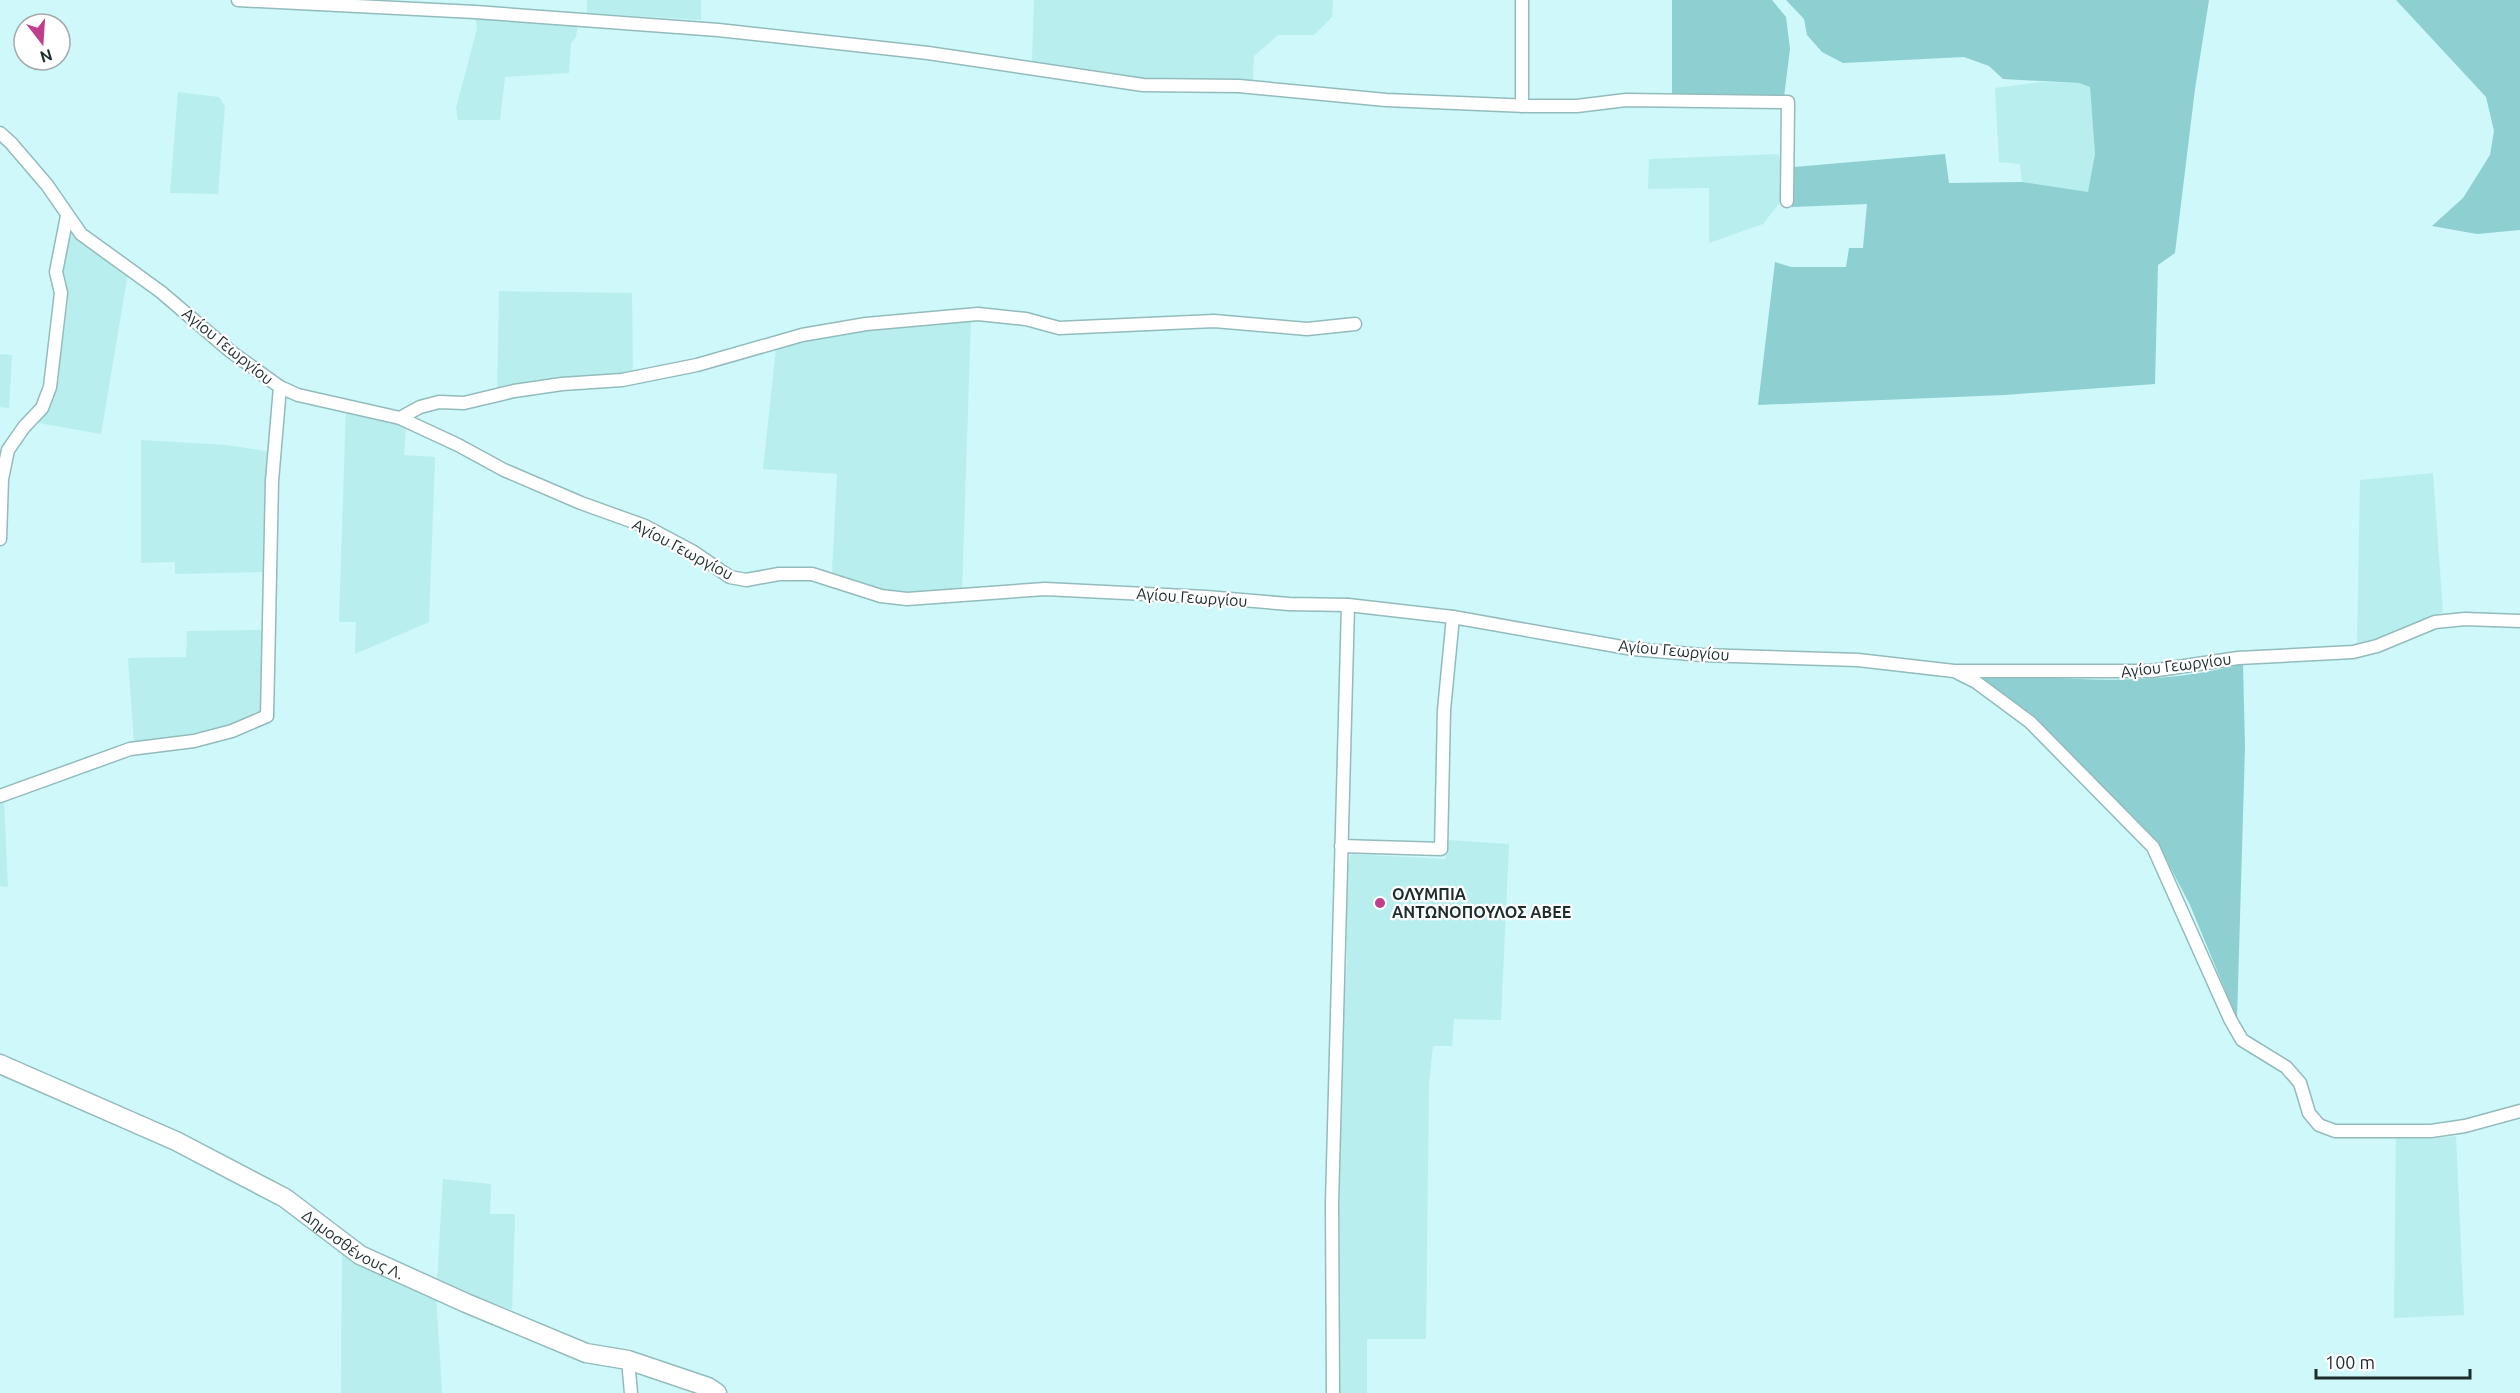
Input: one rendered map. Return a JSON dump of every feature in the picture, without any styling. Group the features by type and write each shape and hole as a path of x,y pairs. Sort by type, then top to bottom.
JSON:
{"street":[{"path":"238,0 475,12 718,30 928,54 1143,85 1239,86 1386,100 1522,105 1577,106 1626,100 1788,102 1787,201"},
{"path":"1522,0 1522,105"},
{"name":"Αγίου Γεωργίου","path":"0,133 47,185 81,234 161,292 230,351 280,387 298,394 400,418 458,445 504,471 581,503 645,526 692,551 730,577 746,580 779,574 812,574 881,597 907,600 1045,589 1206,597 1289,604 1348,605 1453,617 1633,649 1702,655 1857,660 1954,671 2151,671 2238,658 2353,652 2377,646 2435,622 2465,619 2520,621"},
{"path":"0,539 2,479 8,450 24,427 42,408 50,387 61,293 56,272 67,216"},
{"path":"400,418 420,407 440,402 464,403 514,391 562,384 622,380 697,365 802,335 866,324 978,314 1026,319 1059,328 1214,321 1307,329 1355,324"},
{"path":"0,796 130,749 195,741 232,731 267,716 271,493 280,387"},
{"path":"1333,1393 1332,1203 1348,605"},
{"path":"1341,846 1441,849 1444,710 1453,617"},
{"path":"1954,671 1976,682 2030,722 2153,847 2230,1019 2242,1040 2286,1067 2300,1083 2309,1113 2319,1125 2344,1131 2431,1131 2465,1126 2520,1111"},
{"name":"Δημοσθένους Λ.","path":"0,1064 176,1140 285,1198 360,1255 466,1303 586,1353 628,1360 708,1387 717,1393"},
{"path":"628,1360 631,1393"}],"shaded area":[{"path":"587,0 701,0 701,20 587,13"},
{"path":"1034,0 1333,0 1332,17 1314,35 1278,35 1254,56 1253,80 1191,81 1130,79 1032,64"},
{"path":"1672,0 1772,0 1786,17 1790,49 1784,97 1672,94"},
{"path":"1786,0 2209,0 2195,89 2175,253 2158,265 2155,384 2005,395 1758,405 1775,262 1791,267 1846,267 1849,248 1863,248 1867,204 1792,207 1794,167 1945,154 1949,183 2022,182 2088,192 2095,154 2090,87 2079,83 2003,79 1989,66 1964,57 1843,63 1822,52 1807,35 1804,19"},
{"path":"2396,0 2520,0 2520,230 2477,234 2432,226 2463,198 2490,155 2494,131 2486,97"},
{"path":"471,16 578,23 576,37 571,43 569,73 505,77 500,120 458,120 456,108 477,29 476,21"},
{"path":"2041,82 2079,83 2090,87 2095,154 2089,193 2022,182 2020,164 1999,162 1995,88"},
{"path":"178,92 219,97 225,106 218,194 170,193"},
{"path":"1778,154 1781,162 1781,201 1763,224 1709,243 1709,188 1648,189 1649,159"},
{"path":"69,230 100,256 128,273 101,434 38,423 54,397 68,301 62,270"},
{"path":"499,291 632,293 633,375 497,392"},
{"path":"971,318 962,590 901,592 874,588 832,572 837,474 763,469 776,348 856,328"},
{"path":"0,354 12,355 9,408 0,407"},
{"path":"346,407 406,425 404,455 435,457 429,622 355,654 356,622 339,622"},
{"path":"141,440 227,445 271,452 266,572 175,574 175,562 141,563"},
{"path":"2433,473 2443,612 2373,643 2357,644 2360,480"},
{"path":"265,630 265,714 196,737 134,743 128,658 186,657 187,631"},
{"path":"2243,664 2245,747 2237,1019 2190,905 2156,840 1977,675 2134,679 2189,675"},
{"path":"0,803 4,803 8,887 0,886"},
{"path":"1448,840 1509,844 1501,1020 1454,1019 1452,1046 1433,1046 1429,1084 1426,1339 1367,1339 1367,1393 1340,1393 1337,1322 1342,1049 1347,958 1346,872 1351,854 1445,859"},
{"path":"2456,1136 2464,1315 2394,1318 2396,1138 2430,1139"},
{"path":"443,1179 491,1184 490,1214 515,1214 512,1310 437,1281"},
{"path":"342,1247 436,1292 442,1393 341,1393"}],"place":[{"name":"ΟΛΥΜΠΙΑ ΑΝΤΩΝΟΠΟΥΛΟΣ ΑΒΕΕ","path":"1380,903"}]}
